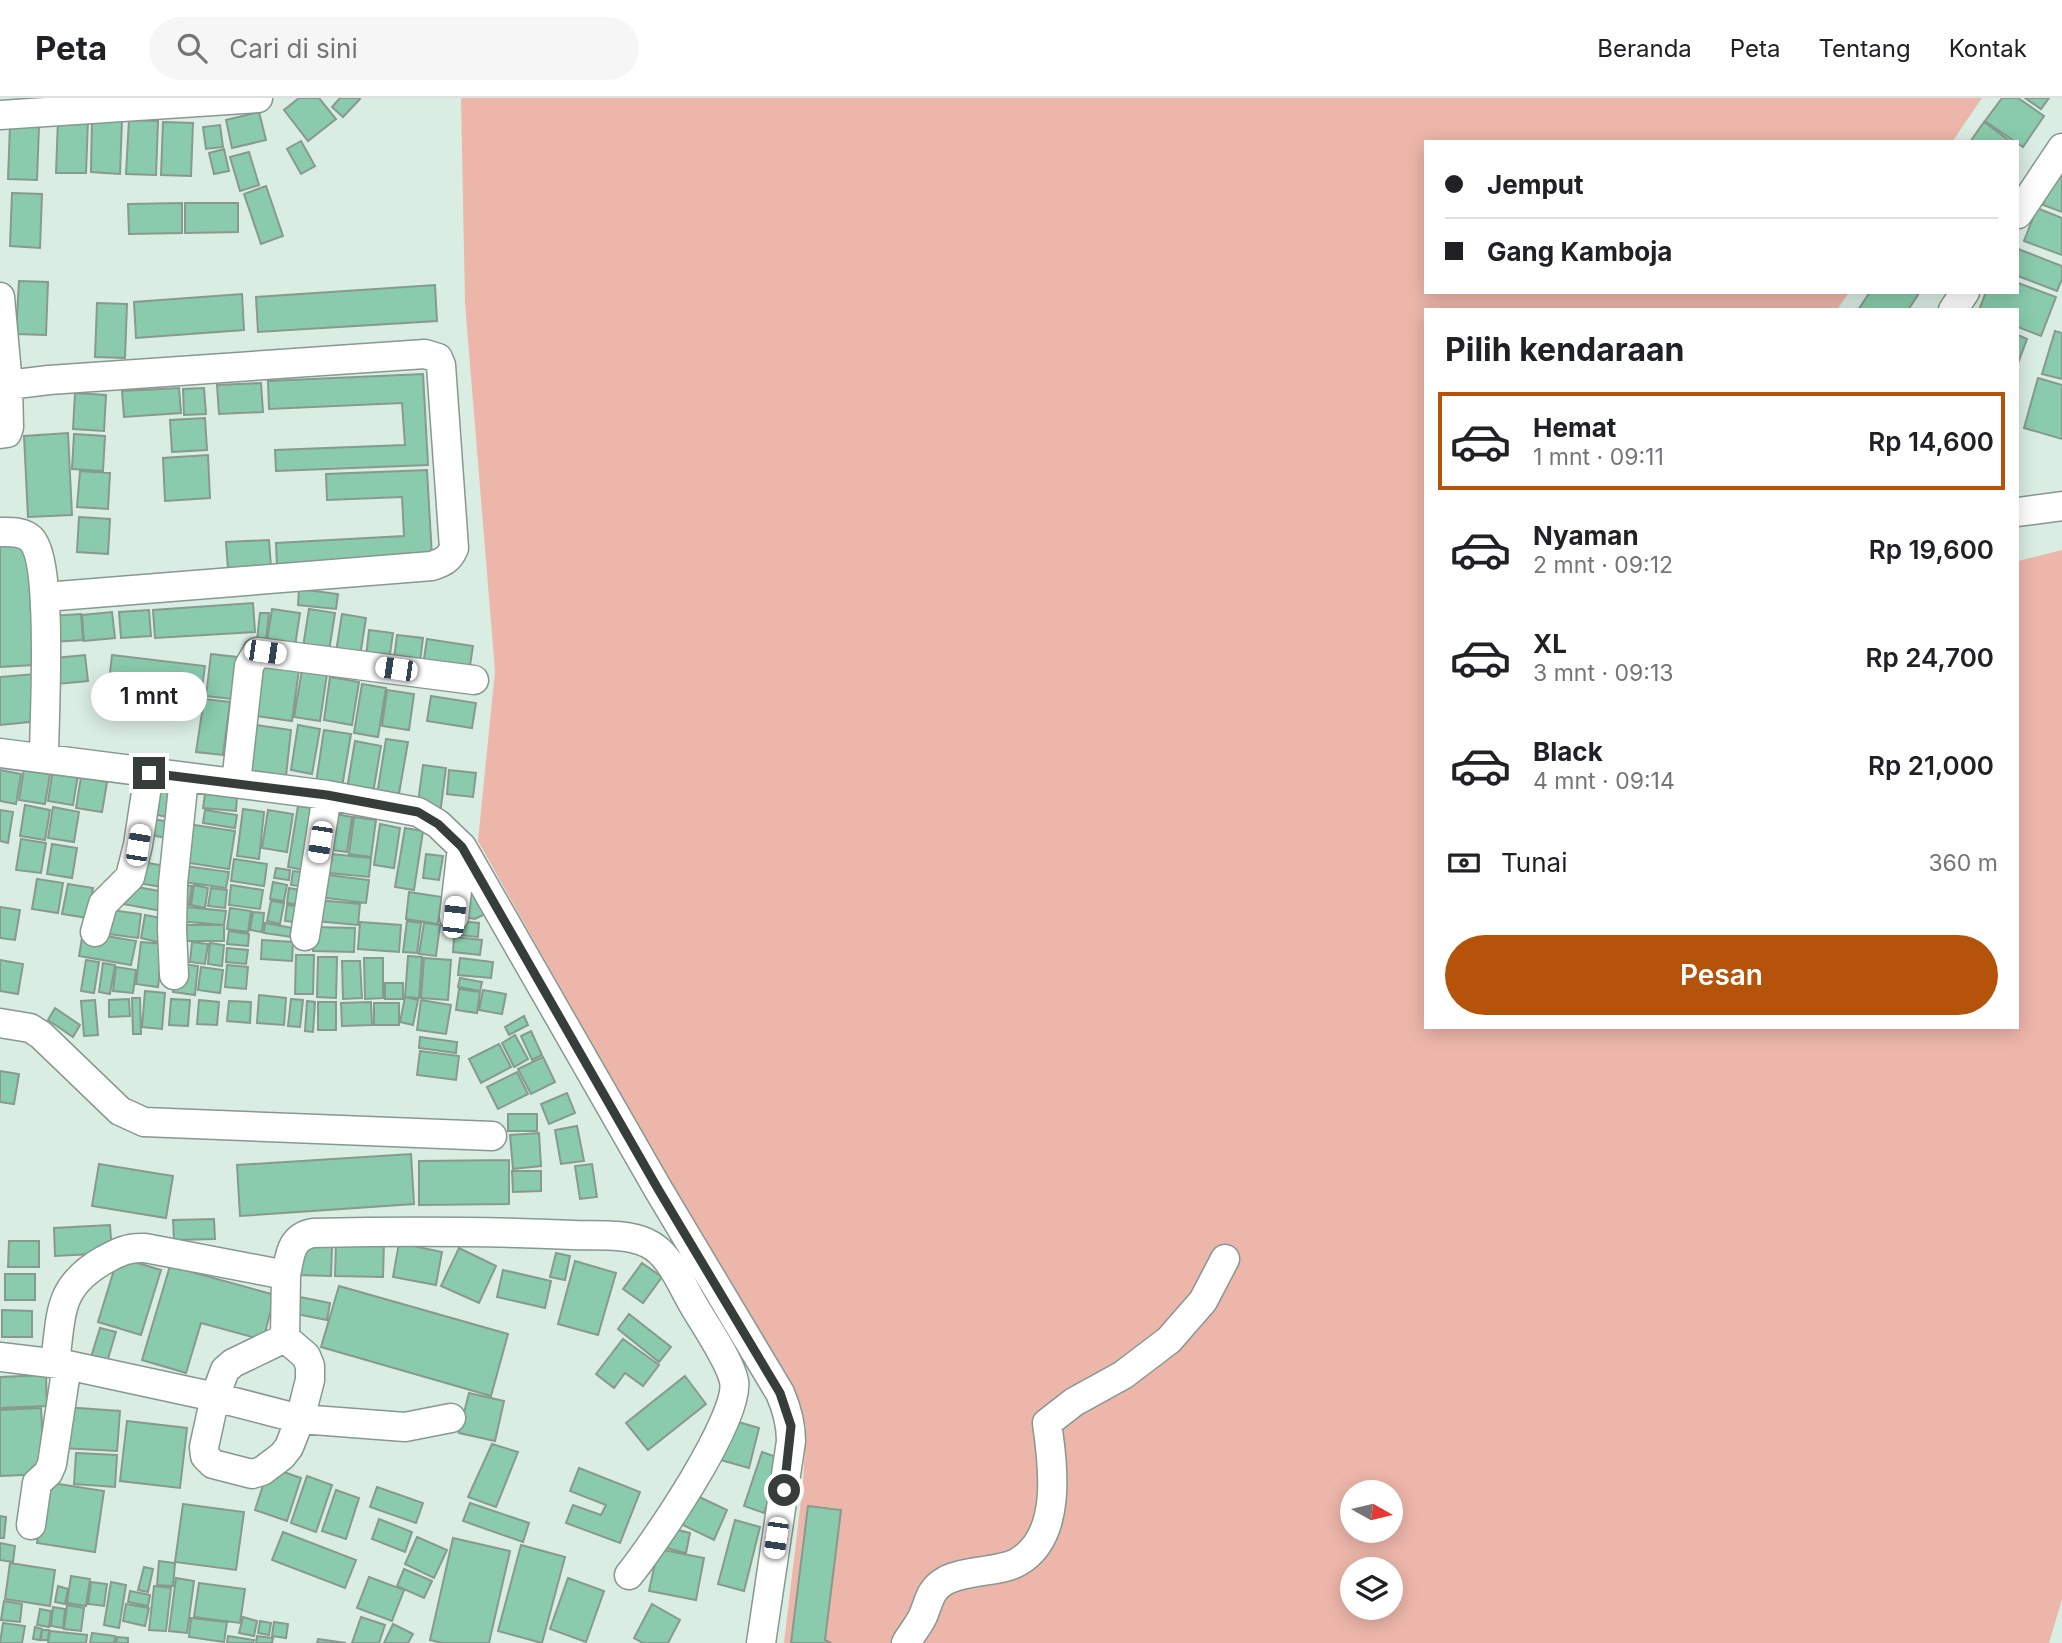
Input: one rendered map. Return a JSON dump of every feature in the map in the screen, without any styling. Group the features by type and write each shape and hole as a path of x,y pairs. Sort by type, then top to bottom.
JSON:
{"street":[{"path":"0,115 258,98"},
{"path":"2019,212 2062,148"},
{"path":"0,297 8,385 8,432 0,434"},
{"path":"8,385 425,354 438,358 441,365 454,548 451,556 444,562 432,566 45,597"},
{"path":"2019,512 2062,506"},
{"path":"0,532 15,532 27,536 36,545 39,553 45,597 44,757"},
{"path":"236,783 249,666 257,652 474,680"},
{"path":"0,753 327,795 418,812 438,824 462,847 788,1410 791,1441 761,1643"},
{"path":"95,932 103,904 130,877 138,845 149,773"},
{"path":"174,975 173,883 184,778"},
{"path":"305,936 327,795"},
{"path":"454,917 462,847"},
{"path":"0,1023 30,1028 41,1035 120,1111 144,1122 492,1136"},
{"path":"285,1338 286,1275 293,1245 298,1239 313,1233 398,1231 548,1234 628,1238 647,1242 669,1265 732,1372 735,1394 680,1505 652,1547 629,1575"},
{"path":"31,1525 37,1483 48,1473 52,1464 66,1295 78,1278 123,1250 145,1248 286,1275"},
{"path":"906,1643 923,1618 931,1592 946,1580 1018,1563 1041,1541 1051,1508 1053,1475 1047,1423 1074,1402 1123,1375 1169,1340 1203,1301 1225,1259"},
{"path":"285,1338 306,1356 310,1366 310,1380 294,1438 282,1456 262,1471 253,1474 213,1464 205,1456 204,1447 222,1376 229,1366 285,1338"},
{"path":"0,1357 61,1364 215,1397 300,1419 405,1427 452,1418"}],"shaded area":[{"path":"461,98 1982,98 1953,140 1424,140 1424,294 1848,294 1838,308 1424,308 1424,1029 2019,1029 2019,561 2062,550 2062,1599 2049,1643 784,1643 803,1483 806,1426 478,841 495,671 465,303"}],"building":[{"path":"299,98 319,98 336,119 308,141 284,110"},
{"path":"340,98 360,99 343,117 332,107"},
{"path":"2002,98 2018,98 2044,116 2023,147 2019,144 2019,140 2013,140 1985,121"},
{"path":"2025,98 2049,98 2041,109"},
{"path":"259,112 266,140 232,148 226,120"},
{"path":"92,118 122,120 120,174 91,172"},
{"path":"58,119 88,120 86,173 56,173"},
{"path":"129,120 158,121 156,175 126,174"},
{"path":"163,122 193,123 191,176 161,175"},
{"path":"1984,122 2008,140 1971,140"},
{"path":"10,125 39,126 37,180 8,179"},
{"path":"220,125 223,147 206,149 203,127"},
{"path":"301,141 315,166 301,174 287,149"},
{"path":"224,149 229,171 214,174 209,153"},
{"path":"249,152 259,185 240,191 230,157"},
{"path":"2056,170 2062,172 2062,212 2043,205"},
{"path":"266,186 283,236 261,244 244,194"},
{"path":"12,193 42,194 40,248 10,246"},
{"path":"182,203 182,233 129,234 128,204"},
{"path":"185,203 238,203 238,232 185,233"},
{"path":"2037,208 2062,218 2062,255 2024,241"},
{"path":"2019,249 2062,266 2062,279 2057,291 2019,276"},
{"path":"19,281 48,282 46,335 16,334"},
{"path":"2019,283 2056,297 2041,336 2019,327 2019,308 1980,308 1985,294 2019,294"},
{"path":"435,285 437,321 258,332 256,297"},
{"path":"242,294 244,330 136,338 134,302"},
{"path":"1869,294 1918,295 1909,308 1859,308"},
{"path":"97,303 127,304 125,358 95,357"},
{"path":"2055,331 2062,333 2062,379 2042,374"},
{"path":"2019,335 2027,339 2019,360"},
{"path":"423,374 428,465 276,471 275,450 405,445 402,403 269,409 268,381"},
{"path":"2038,378 2062,385 2062,439 2024,428"},
{"path":"261,383 263,412 219,414 217,385"},
{"path":"179,388 181,413 124,417 122,391"},
{"path":"204,388 206,414 184,415 183,389"},
{"path":"75,393 106,395 104,431 73,429"},
{"path":"205,418 207,450 172,452 170,420"},
{"path":"68,433 72,515 28,517 24,436"},
{"path":"74,434 105,436 103,471 72,469"},
{"path":"208,455 210,498 165,501 163,458"},
{"path":"427,470 432,557 277,566 276,543 404,536 402,497 327,500 326,474"},
{"path":"80,471 110,473 108,509 77,507"},
{"path":"79,517 110,519 108,554 77,552"},
{"path":"269,540 271,567 228,569 226,542"},
{"path":"27,542 34,665 0,667 0,543"},
{"path":"299,589 338,594 336,609 298,605"},
{"path":"253,603 255,632 155,638 153,610"},
{"path":"272,609 300,613 295,646 267,642"},
{"path":"309,609 335,613 329,651 303,647"},
{"path":"149,610 151,636 121,638 119,612"},
{"path":"112,612 115,638 84,641 82,615"},
{"path":"260,613 269,613 266,641 257,640"},
{"path":"81,614 83,640 53,642 51,616"},
{"path":"342,614 366,618 360,656 336,652"},
{"path":"369,630 393,633 389,661 366,657"},
{"path":"397,635 423,638 420,662 394,659"},
{"path":"427,639 473,646 469,672 423,665"},
{"path":"211,654 237,657 232,699 206,696"},
{"path":"85,655 88,681 57,684 55,658"},
{"path":"112,655 205,666 199,710 107,699"},
{"path":"263,664 299,669 292,721 256,716"},
{"path":"302,670 327,674 320,721 294,717"},
{"path":"35,674 39,721 0,725 0,677"},
{"path":"330,677 359,682 352,725 324,720"},
{"path":"362,684 386,688 378,737 354,733"},
{"path":"387,690 414,694 409,730 382,726"},
{"path":"431,696 476,703 472,728 427,721"},
{"path":"204,699 230,702 223,755 196,752"},
{"path":"256,725 291,730 286,776 250,771"},
{"path":"298,725 320,729 312,774 291,770"},
{"path":"324,730 351,734 342,787 316,783"},
{"path":"386,739 408,742 398,799 377,795"},
{"path":"355,741 381,746 373,793 347,789"},
{"path":"423,765 446,768 440,814 417,810"},
{"path":"24,769 50,774 45,804 19,800"},
{"path":"0,770 21,774 16,804 0,801"},
{"path":"53,770 78,775 73,805 48,801"},
{"path":"449,770 476,773 473,797 447,794"},
{"path":"81,777 107,782 102,812 76,808"},
{"path":"151,784 177,789 171,818 145,812"},
{"path":"205,794 237,797 236,811 203,808"},
{"path":"25,805 50,810 45,840 20,836"},
{"path":"298,806 319,809 309,871 288,867"},
{"path":"53,807 79,812 74,842 48,838"},
{"path":"243,809 264,812 259,859 237,856"},
{"path":"0,810 13,812 8,843 0,841"},
{"path":"205,810 237,815 235,828 203,823"},
{"path":"268,810 293,814 287,852 262,848"},
{"path":"331,813 352,817 347,852 325,849"},
{"path":"354,817 376,820 371,857 349,854"},
{"path":"146,818 171,822 168,838 143,834"},
{"path":"181,823 235,831 229,869 176,861"},
{"path":"380,824 400,828 394,868 374,865"},
{"path":"405,828 423,831 414,890 395,887"},
{"path":"21,839 46,843 41,873 16,870"},
{"path":"52,844 77,848 72,878 47,874"},
{"path":"321,853 371,858 369,877 319,872"},
{"path":"426,854 443,856 439,880 423,878"},
{"path":"234,859 267,864 264,886 231,881"},
{"path":"136,861 166,866 162,887 132,882"},
{"path":"178,865 229,872 226,888 176,881"},
{"path":"276,868 290,870 289,880 274,878"},
{"path":"293,871 308,873 306,887 291,885"},
{"path":"320,874 369,880 366,903 318,897"},
{"path":"37,879 63,883 58,913 32,909"},
{"path":"471,880 485,914 475,919 458,916"},
{"path":"273,882 287,885 284,901 270,899"},
{"path":"68,884 93,888 88,918 62,914"},
{"path":"177,884 192,886 189,905 174,903"},
{"path":"126,885 165,892 162,911 123,904"},
{"path":"194,885 208,888 205,908 191,905"},
{"path":"231,885 263,890 260,909 229,905"},
{"path":"211,888 227,890 225,908 208,906"},
{"path":"289,888 306,891 304,906 287,903"},
{"path":"409,892 442,897 438,924 406,919"},
{"path":"318,900 360,904 358,925 316,921"},
{"path":"271,901 284,903 280,924 267,921"},
{"path":"287,905 302,907 300,923 285,921"},
{"path":"177,906 226,911 224,925 176,921"},
{"path":"0,907 20,910 15,940 0,938"},
{"path":"230,908 251,911 248,932 227,929"},
{"path":"103,909 141,914 138,938 100,933"},
{"path":"253,912 264,913 262,932 250,930"},
{"path":"145,915 167,919 162,943 141,938"},
{"path":"450,920 479,923 478,937 449,934"},
{"path":"407,921 421,923 417,953 403,952"},
{"path":"360,922 401,925 399,952 358,949"},
{"path":"265,923 293,928 292,937 264,933"},
{"path":"424,923 440,925 436,956 419,954"},
{"path":"176,925 224,925 224,941 176,941"},
{"path":"313,927 355,928 354,952 313,951"},
{"path":"229,931 249,934 248,946 227,944"},
{"path":"83,932 136,941 131,965 79,956"},
{"path":"454,937 482,940 480,955 453,952"},
{"path":"262,940 293,942 292,961 261,959"},
{"path":"141,942 163,944 158,987 136,984"},
{"path":"192,942 208,944 205,964 190,962"},
{"path":"210,943 224,945 222,966 208,964"},
{"path":"227,948 248,950 246,964 226,962"},
{"path":"296,955 314,955 313,994 295,994"},
{"path":"408,956 422,957 419,998 405,997"},
{"path":"318,957 337,957 336,998 317,997"},
{"path":"364,958 383,958 383,998 365,999"},
{"path":"424,958 451,960 448,1000 421,998"},
{"path":"460,958 493,962 491,978 458,975"},
{"path":"0,960 23,964 18,994 0,991"},
{"path":"86,960 99,962 94,993 81,991"},
{"path":"342,961 360,961 362,998 343,999"},
{"path":"103,963 115,965 110,994 99,992"},
{"path":"176,963 198,966 195,995 173,992"},
{"path":"227,965 248,967 246,989 225,987"},
{"path":"116,967 136,970 133,993 113,991"},
{"path":"201,967 223,970 220,993 198,990"},
{"path":"460,978 482,982 480,991 458,987"},
{"path":"385,983 403,983 403,999 385,999"},
{"path":"459,989 480,992 477,1013 456,1010"},
{"path":"483,990 506,994 502,1014 479,1010"},
{"path":"145,991 165,993 162,1029 142,1027"},
{"path":"259,995 286,998 284,1025 257,1023"},
{"path":"405,997 418,1000 413,1025 400,1022"},
{"path":"132,998 140,998 141,1034 133,1034"},
{"path":"129,999 130,1016 109,1017 109,1000"},
{"path":"171,999 190,1000 188,1026 169,1025"},
{"path":"291,999 303,1000 300,1027 288,1026"},
{"path":"95,1000 98,1035 84,1036 81,1001"},
{"path":"199,1000 219,1002 217,1025 197,1024"},
{"path":"421,1000 451,1005 446,1034 417,1030"},
{"path":"229,1001 251,1002 250,1023 227,1021"},
{"path":"307,1001 315,1002 313,1032 305,1031"},
{"path":"318,1002 336,1002 336,1030 318,1030"},
{"path":"371,1002 372,1025 342,1026 341,1003"},
{"path":"374,1003 399,1003 399,1025 374,1025"},
{"path":"55,1008 80,1025 73,1037 48,1020"},
{"path":"524,1016 528,1025 509,1035 505,1027"},
{"path":"531,1031 542,1055 532,1060 521,1036"},
{"path":"515,1035 528,1059 514,1067 502,1043"},
{"path":"420,1037 457,1042 456,1053 419,1048"},
{"path":"499,1044 511,1067 481,1083 469,1059"},
{"path":"420,1051 459,1056 456,1080 417,1075"},
{"path":"543,1057 555,1082 531,1094 518,1069"},
{"path":"0,1071 19,1074 14,1104 0,1102"},
{"path":"517,1072 528,1094 498,1109 487,1087"},
{"path":"567,1093 575,1113 549,1124 541,1104"},
{"path":"508,1114 537,1114 537,1131 508,1131"},
{"path":"577,1126 584,1161 561,1164 555,1130"},
{"path":"539,1133 541,1166 513,1169 510,1135"},
{"path":"411,1154 414,1204 240,1216 237,1165"},
{"path":"509,1160 509,1204 419,1205 419,1161"},
{"path":"99,1164 173,1176 166,1218 92,1206"},
{"path":"592,1164 597,1197 580,1199 575,1166"},
{"path":"512,1171 541,1171 541,1191 513,1192"},
{"path":"214,1219 215,1239 174,1240 173,1220"},
{"path":"110,1225 112,1253 55,1256 54,1228"},
{"path":"9,1241 39,1241 39,1267 8,1267"},
{"path":"336,1241 384,1242 383,1277 335,1276"},
{"path":"399,1243 442,1252 436,1285 393,1277"},
{"path":"299,1246 332,1247 331,1276 298,1275"},
{"path":"459,1248 496,1266 479,1303 441,1286"},
{"path":"556,1253 570,1256 565,1280 550,1277"},
{"path":"118,1257 161,1270 141,1335 98,1322"},
{"path":"575,1261 616,1273 598,1335 558,1324"},
{"path":"642,1263 662,1277 643,1303 623,1289"},
{"path":"170,1266 275,1295 263,1340 201,1323 186,1373 142,1360"},
{"path":"503,1270 551,1281 545,1308 497,1297"},
{"path":"5,1274 35,1274 35,1300 5,1300"},
{"path":"339,1286 508,1334 491,1396 321,1347"},
{"path":"295,1296 330,1303 327,1320 291,1313"},
{"path":"2,1310 32,1311 32,1337 2,1337"},
{"path":"629,1314 671,1347 659,1362 618,1329"},
{"path":"100,1328 116,1332 107,1362 91,1357"},
{"path":"623,1339 659,1365 643,1386 625,1373 614,1388 596,1374"},
{"path":"46,1375 47,1406 0,1408 0,1377"},
{"path":"685,1376 706,1404 648,1450 626,1423"},
{"path":"469,1393 504,1401 495,1441 459,1433"},
{"path":"64,1407 120,1411 117,1451 62,1448"},
{"path":"41,1408 45,1474 0,1476 0,1410"},
{"path":"728,1419 759,1428 749,1468 717,1459"},
{"path":"127,1421 187,1428 180,1488 120,1481"},
{"path":"492,1444 518,1452 496,1507 468,1497"},
{"path":"762,1452 782,1459 764,1513 744,1506"},
{"path":"76,1453 117,1455 115,1487 74,1484"},
{"path":"269,1467 301,1478 287,1521 255,1510"},
{"path":"579,1468 640,1492 620,1543 566,1523 573,1505 601,1515 606,1505 570,1491"},
{"path":"307,1476 332,1485 316,1532 291,1523"},
{"path":"46,1482 104,1491 95,1552 37,1543"},
{"path":"377,1487 423,1503 416,1523 370,1507"},
{"path":"336,1490 359,1498 346,1539 322,1531"},
{"path":"695,1495 727,1510 714,1540 681,1524"},
{"path":"470,1503 529,1523 523,1542 463,1521"},
{"path":"183,1504 244,1512 236,1570 175,1562"},
{"path":"808,1506 841,1510 825,1640 831,1643 791,1643"},
{"path":"0,1516 6,1517 4,1538 0,1538"},
{"path":"379,1519 412,1532 405,1552 372,1539"},
{"path":"735,1520 760,1527 744,1591 718,1584"},
{"path":"670,1528 690,1533 686,1553 666,1548"},
{"path":"283,1532 356,1560 345,1588 272,1560"},
{"path":"417,1537 447,1550 434,1578 405,1564"},
{"path":"453,1538 510,1551 489,1643 442,1643 430,1640"},
{"path":"0,1543 15,1546 13,1562 0,1560"},
{"path":"521,1545 565,1557 542,1643 498,1631"},
{"path":"658,1549 704,1558 696,1600 649,1591"},
{"path":"159,1561 175,1563 173,1586 157,1585"},
{"path":"10,1563 55,1570 50,1606 5,1599"},
{"path":"144,1567 153,1569 148,1592 138,1590"},
{"path":"404,1569 432,1581 424,1598 397,1586"},
{"path":"71,1576 90,1579 86,1606 67,1603"},
{"path":"369,1577 404,1590 392,1621 357,1608"},
{"path":"176,1578 194,1581 187,1633 169,1631"},
{"path":"568,1578 604,1591 586,1642 550,1629"},
{"path":"91,1582 107,1584 104,1606 88,1604"},
{"path":"111,1582 126,1585 119,1628 104,1625"},
{"path":"199,1583 245,1589 240,1623 194,1617"},
{"path":"58,1586 68,1589 65,1604 55,1602"},
{"path":"154,1586 171,1588 166,1631 149,1630"},
{"path":"130,1591 150,1595 148,1606 128,1602"},
{"path":"4,1601 22,1604 20,1622 1,1620"},
{"path":"126,1604 149,1608 145,1626 123,1621"},
{"path":"652,1604 680,1620 668,1643 643,1643 634,1638"},
{"path":"67,1605 84,1608 81,1631 64,1629"},
{"path":"53,1607 65,1609 63,1628 51,1626"},
{"path":"40,1609 51,1611 49,1627 37,1625"},
{"path":"243,1617 257,1621 254,1636 239,1633"},
{"path":"361,1617 385,1625 379,1643 352,1643"},
{"path":"191,1618 227,1622 224,1642 189,1637"},
{"path":"260,1621 271,1623 269,1635 258,1633"},
{"path":"274,1622 288,1624 286,1638 272,1636"},
{"path":"3,1623 25,1626 22,1643 0,1643"},
{"path":"393,1624 413,1634 408,1643 384,1643"},
{"path":"35,1627 42,1629 40,1640 33,1639"},
{"path":"42,1630 49,1630 48,1640 41,1640"},
{"path":"50,1631 87,1635 86,1643 48,1643"},
{"path":"92,1633 115,1636 114,1643 90,1643"},
{"path":"228,1636 254,1640 253,1643 227,1643"},
{"path":"257,1636 273,1638 272,1643 256,1643"},
{"path":"117,1637 128,1638 128,1643 116,1643"},
{"path":"318,1639 346,1643 317,1643"}],"route":[{"path":"149,773 327,795 418,812 438,824 462,847 658,1189 780,1393 788,1410 791,1426 784,1490"}]}
